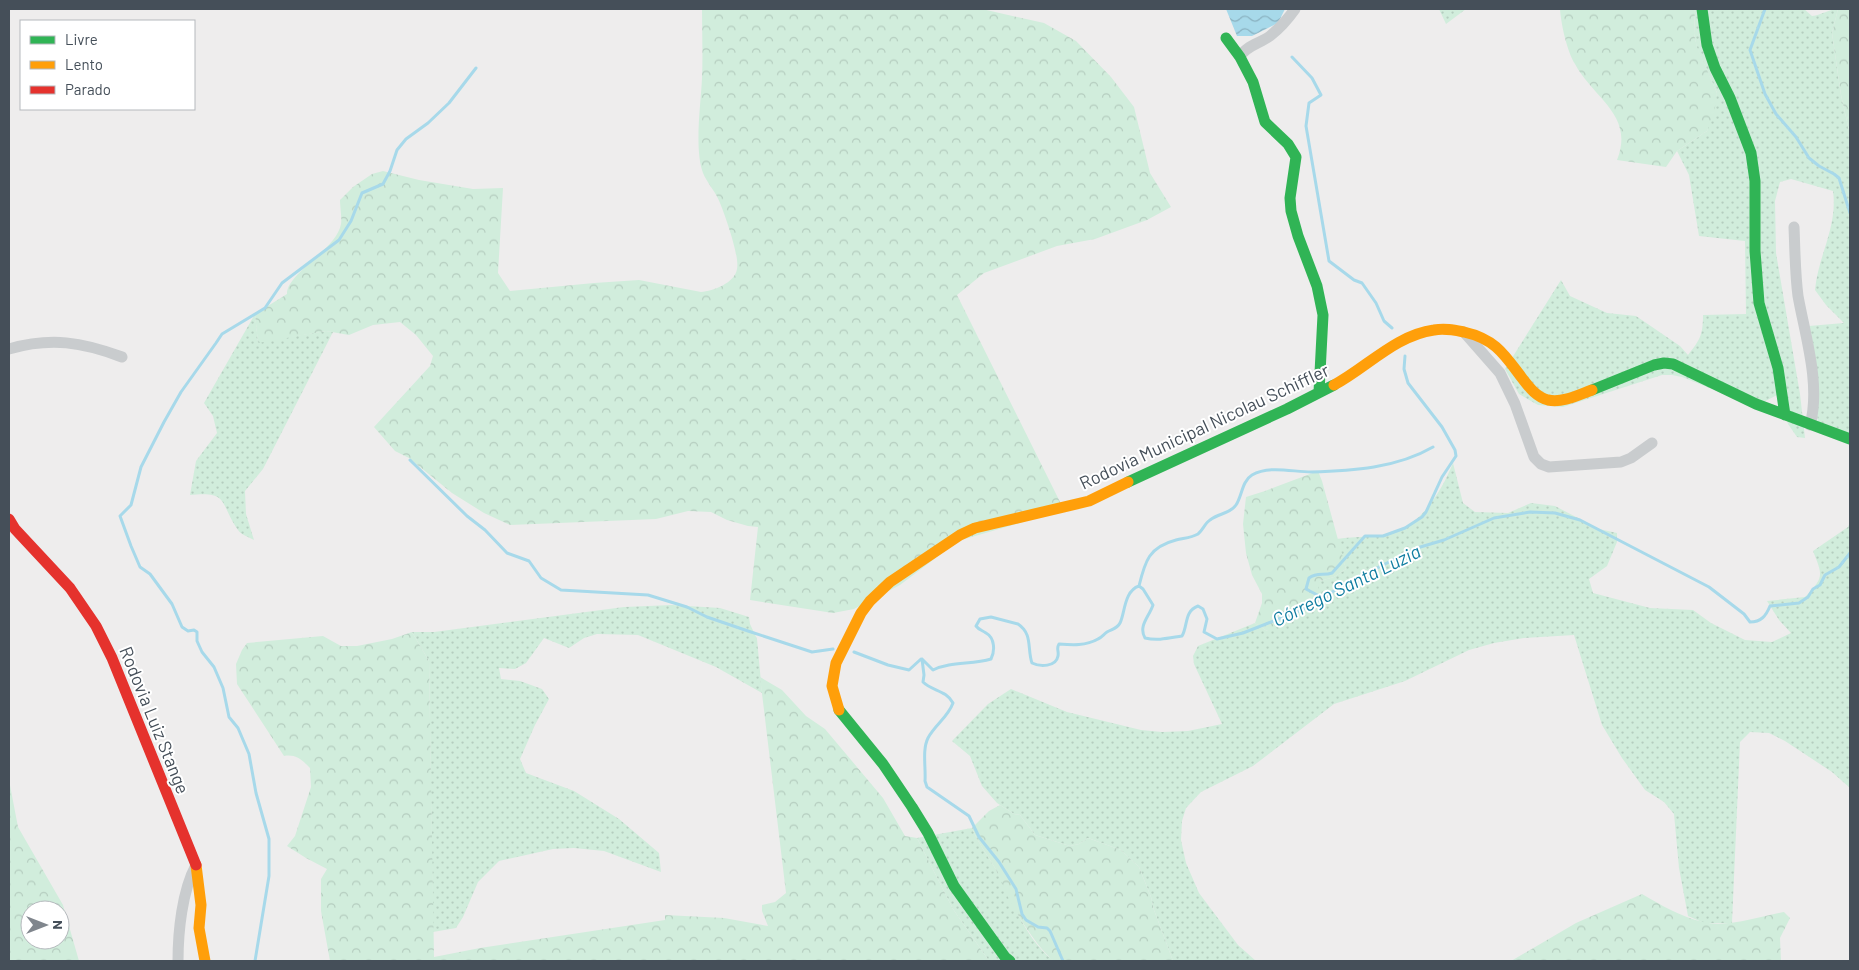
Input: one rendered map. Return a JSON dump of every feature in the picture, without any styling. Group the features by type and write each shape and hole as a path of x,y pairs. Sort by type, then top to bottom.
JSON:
{"street":[{"path":"1240,57 1247,48 1269,37 1280,28 1296,9"},
{"path":"1702,9 1702,21 1707,45 1751,153 1755,181 1755,250 1759,303 1778,368 1784,415"},
{"path":"1226,38 1240,57 1253,82 1265,122 1288,144 1296,157 1290,198 1291,211 1317,286 1323,314 1319,392"},
{"path":"1794,227 1798,294 1811,362 1814,407 1810,425"},
{"name":"Rodovia Municipal Nicolau Schiffler","path":"1010,961 979,923 954,886 928,833 883,764 840,713 832,686 833,674 843,645 870,601 890,582 960,535 975,528 1089,501 1196,449 1286,409 1366,366 1404,340 1418,334 1449,328 1480,336 1493,343 1503,352 1531,389 1540,397 1550,400 1564,400 1577,396 1654,365 1673,364 1756,404 1850,439"},
{"path":"1464,332 1500,373 1515,404 1534,457 1541,464 1550,467 1560,467 1621,462 1631,458 1652,443"},
{"path":"9,349 40,342 65,342 94,347 122,358"},
{"name":"Rodovia Luiz Stange","path":"9,519 70,588 96,626 112,658 196,865 201,906 200,928 205,961"},
{"path":"178,961 178,944 184,902 191,874 196,865"}],"green space":[{"path":"702,9 982,9 1044,23 1076,41 1111,77 1134,107 1150,173 1171,207 1147,220 1095,239 1057,246 984,273 957,295 1064,510 958,541 900,585 854,609 833,613 750,600 758,527 727,520 711,512 688,511 656,519 510,525 484,513 452,493 409,458 395,451 374,427 430,366 433,356 416,335 400,322 373,325 349,335 326,331 258,343 255,314 287,294 294,278 331,243 341,224 340,200 353,187 372,174 383,171 419,180 473,189 503,188 498,273 510,291 639,280 701,292 717,288 728,282 737,269 734,246 718,199 703,173 700,163"},
{"path":"1439,9 1466,9 1446,24"},
{"path":"1560,9 1695,9 1694,34 1697,47 1717,93 1714,114 1707,131 1677,151 1666,167 1617,160 1621,144 1621,131 1610,108 1583,76 1572,59 1565,37"},
{"path":"1695,9 1804,9 1812,16 1838,9 1832,33 1841,95 1850,135 1850,442 1819,433 1811,360 1809,326 1844,323 1826,305 1815,290 1833,216 1833,191 1791,179 1780,182 1775,201 1776,253 1800,394 1805,438 1797,437 1788,424 1779,394 1754,407 1682,377 1662,375 1563,407 1538,405 1519,394 1505,369 1561,280 1570,296 1607,313 1636,316 1680,346 1688,355 1700,337 1703,315 1746,314 1745,241 1699,236 1689,175 1677,151 1707,131 1717,93 1697,48 1694,34"},
{"path":"1838,9 1850,9 1850,135 1841,95 1832,33"},
{"path":"255,314 258,342 326,331 333,332 263,469 245,491 246,514 254,540 239,532 218,497 203,494 190,495 196,461 217,433 213,416 204,403"},
{"path":"1453,463 1463,503 1475,512 1508,513 1531,503 1555,506 1599,529 1617,533 1617,542 1607,566 1589,579 1593,593 1650,608 1693,610 1711,623 1745,640 1772,642 1791,633 1779,620 1767,601 1805,597 1816,585 1820,576 1819,566 1813,551 1848,527 1850,522 1850,788 1832,772 1785,741 1769,733 1750,732 1740,742 1732,923 1704,923 1688,916 1679,868 1674,814 1664,802 1645,790 1622,758 1602,725 1574,635 1524,638 1494,643 1469,650 1405,681 1334,704 1253,766 1201,792 1186,808 1182,821 1181,840 1186,863 1199,893 1238,945 1256,961 1173,961 1139,867 1121,850 1088,838 1079,844 1070,846 1035,835 1020,815 1014,814 997,803 982,786 970,756 952,741 988,704 1011,689 1067,712 1141,730 1162,732 1188,731 1222,724 1194,664 1193,656 1198,646 1255,623 1267,631 1320,581 1334,577 1346,569 1337,539 1381,535 1395,532 1405,527 1423,513 1430,504 1443,484"},
{"path":"1318,471 1346,569 1334,577 1320,581 1314,605 1267,631 1255,623 1262,603 1262,594 1252,575 1246,553 1243,524 1246,497"},
{"path":"672,605 720,608 749,617 757,639 762,693 716,667 638,635 597,634 584,638 569,648 544,638 526,663 515,669 499,668 501,679 520,681 542,689 549,699 520,759 526,773 574,791 619,819 659,853 661,872 604,851 574,848 553,849 499,861 478,882 463,917 456,928 433,932 429,661 412,632 434,632 624,607"},
{"path":"412,632 429,661 434,957 480,948 665,920 665,915 724,918 768,926 762,911 762,905 775,902 786,893 760,677 782,690 806,716 825,729 883,798 905,836 917,838 953,909 989,961 330,961 321,911 321,879 327,869 287,846 295,836 311,787 310,768 295,757 284,756 237,684 236,664 247,643 323,636 341,646 357,646 392,639"},
{"path":"9,780 18,827 60,900 20,900 20,950 70,950 70,930 79,961 9,961"},
{"path":"1000,805 1014,814 1020,815 1035,835 1070,846 1079,844 1088,838 1121,850 1139,867 1173,961 1054,961 1051,959 1034,940 1020,918 972,828 989,811"},
{"path":"972,828 1027,930 1044,952 1054,961 989,961 953,909 917,838"},
{"path":"1642,894 1679,914 1703,922 1733,923 1784,912 1790,918 1780,938 1781,961 1511,961 1576,923"}],"water":[{"path":"1226,9 1285,9 1278,23 1252,36 1237,36"}],"waterway":[{"path":"1765,9 1750,50 1765,94 1776,114 1796,137 1809,158 1839,178 1850,213"},
{"path":"1292,57 1312,78 1321,95 1309,103 1306,126 1329,261 1354,280 1362,283 1376,303 1384,321 1392,328"},
{"path":"255,961 269,876 269,839 256,793 249,754 238,728 229,717 223,688 214,667 202,652 197,641 197,632 194,630 188,631 182,627 172,604 150,574 140,567 120,516 131,505 141,467 164,422 181,392 222,334 265,308 282,283 339,240 351,221 362,193 383,184 390,171 397,150 406,139 428,123 449,103 476,68"},
{"path":"1323,598 1306,589 1309,578 1315,575 1332,573 1365,536 1383,536 1405,528 1422,517 1442,477 1456,456 1455,450 1442,427 1408,383 1404,369 1405,356"},
{"path":"1139,586 1146,562 1154,551 1167,543 1198,534 1210,520 1234,508 1246,481 1252,475 1266,470 1311,472 1374,467 1405,460 1433,447"},
{"path":"410,460 507,553 529,561 541,578 561,590 648,595 812,652 833,649"},
{"name":"Córrego Santa Luzia","path":"1139,586 1153,605 1143,625 1145,638 1159,639 1182,636 1190,611 1198,606 1203,609 1207,619 1204,632 1217,639 1243,633 1304,609 1347,583 1417,548 1444,540 1494,518 1530,512 1555,513 1580,520 1709,587 1744,614 1750,622 1763,618 1770,606 1799,603 1808,597 1813,589 1820,585 1825,575 1839,567 1850,553"},
{"name":"Córrego Santa Luzia","path":"922,659 933,670 947,665 991,659 994,649 993,641 989,635 976,626 980,619 991,617 1018,624 1023,628 1028,637 1032,663 1039,665 1051,664 1057,660 1059,644 1089,643 1117,627 1122,619 1130,592 1139,586"},
{"path":"854,652 888,665 909,670 921,659"},
{"name":"Córrego Santa Luzia","path":"922,659 923,682 943,693 953,703 926,743 925,781 927,787 969,816 979,837 999,862 1016,889 1022,914 1026,920 1050,931 1063,961"}],"traffic: fast":[{"path":"1702,9 1707,45 1751,153 1755,181 1755,251 1759,303 1778,368 1785,415"},
{"path":"1226,38 1240,57 1253,82 1265,122 1288,144 1296,157 1290,198 1291,211 1298,236 1317,286 1323,315 1319,392"},
{"path":"1592,390 1654,365 1673,364 1756,404 1850,439"},
{"path":"1128,482 1287,409 1334,385"},
{"path":"839,710 883,764 928,833 954,886 1005,957 1010,961"}],"traffic: slow":[{"path":"1334,385 1407,338 1420,333 1446,329 1475,335 1491,343 1504,355 1530,388 1544,399 1554,401 1565,399 1592,390"},
{"path":"839,710 832,686 836,663 861,613 870,601 890,582 960,535 975,528 1089,501 1128,482"},
{"path":"196,865 201,905 199,928 205,961"}],"traffic: jam":[{"path":"9,519 15,529 70,588 96,626 112,658 196,865"}]}
